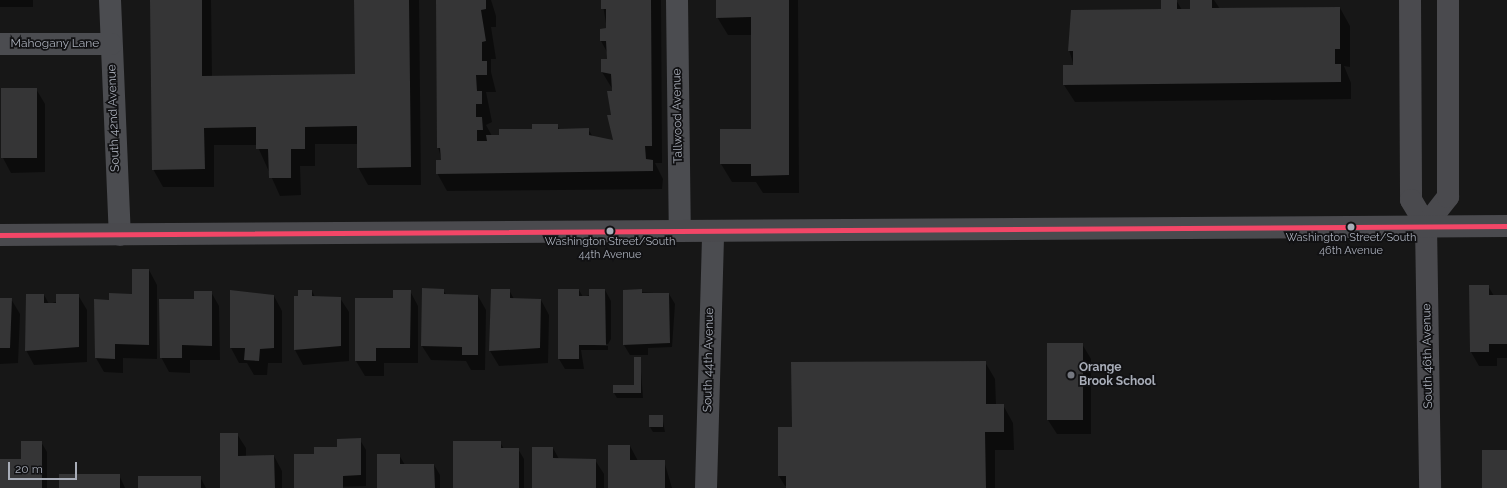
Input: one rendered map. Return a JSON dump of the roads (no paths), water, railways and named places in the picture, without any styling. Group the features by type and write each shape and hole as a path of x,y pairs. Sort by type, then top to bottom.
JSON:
{"street":[{"name":"South 42nd Avenue","path":"110,0 120,235"},
{"name":"Tallwood Avenue","path":"677,0 680,231"},
{"path":"1410,0 1411,200 1426,225"},
{"path":"1426,225 1448,197 1448,0"},
{"name":"Mahogany Lane","path":"0,44 111,44"},
{"path":"0,235 1426,225 1507,226"},
{"name":"South 46th Avenue","path":"1426,225 1430,488"},
{"name":"South 44th Avenue","path":"706,488 713,231"}],"place":[{"name":"Washington Street/South 46th Avenue","path":"1351,227"},
{"name":"Washington Street/South 44th Avenue","path":"610,231"},
{"name":"Orange Brook School","path":"1071,375"}]}
